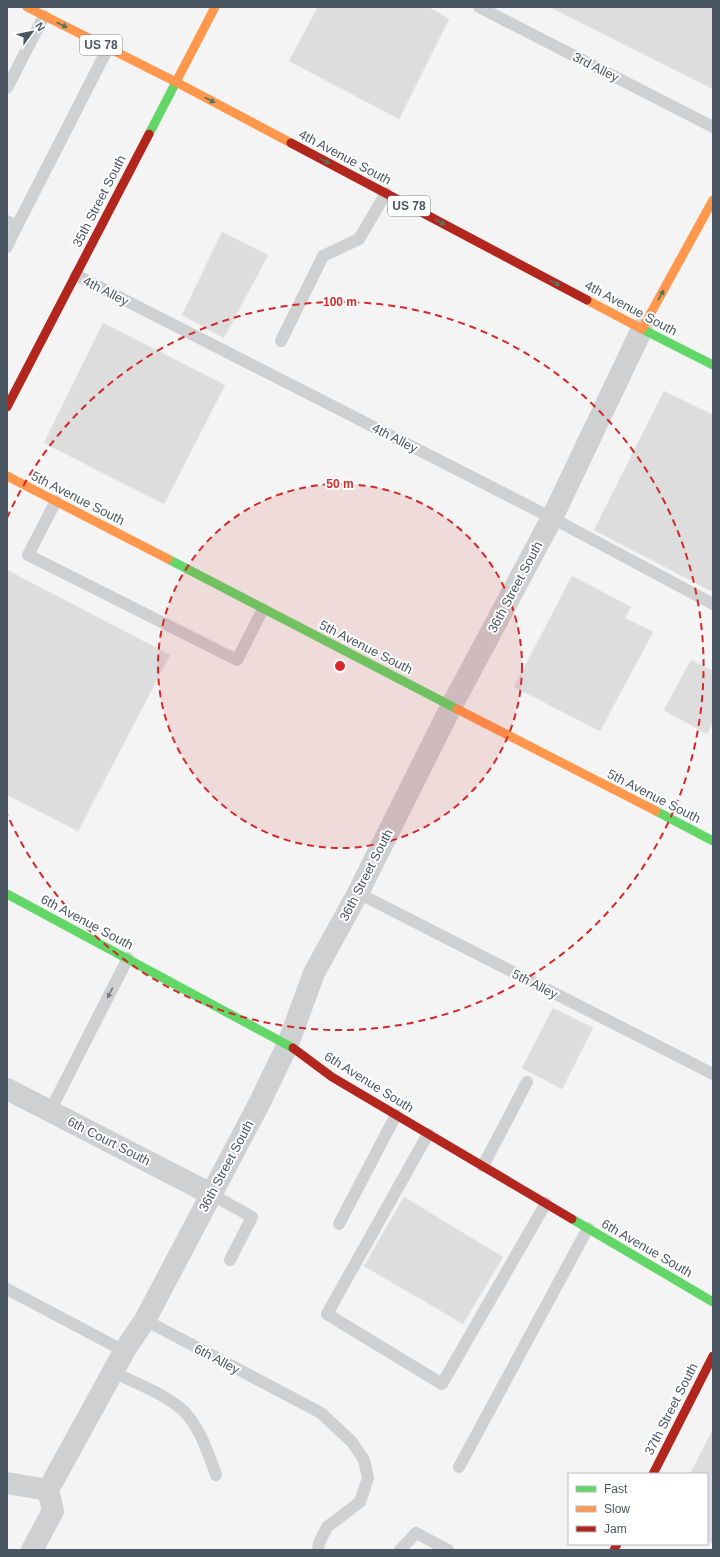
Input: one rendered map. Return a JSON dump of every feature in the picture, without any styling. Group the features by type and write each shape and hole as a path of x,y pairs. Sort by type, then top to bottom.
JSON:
{"main road":[{"name":"4th Avenue South","path":"27,7 176,82 713,366"},
{"name":"35th Street South","path":"7,407 215,7"},
{"name":"36th Street South","path":"642,329 713,200"},
{"name":"5th Avenue South","path":"7,476 451,707 713,841"},
{"name":"6th Avenue South","path":"7,894 288,1044 332,1077 713,1302"},
{"name":"37th Street South","path":"654,1473 713,1356"}],"street":[{"name":"36th Street South","path":"48,1490 124,1351 145,1320 233,1154 288,1044 314,973 358,893 451,707 552,518 642,329"},
{"name":"6th Court South","path":"7,1089 211,1194"},
{"path":"7,1483 48,1490 53,1511 32,1550"}],"lane":[{"name":"3rd Alley","path":"479,7 713,128"},
{"path":"7,88 44,16"},
{"path":"7,247 12,224 108,48"},
{"path":"280,341 323,256 359,238 386,193"},
{"name":"4th Alley","path":"76,275 552,518 713,604"},
{"path":"56,501 28,555 237,660 263,609"},
{"name":"5th Alley","path":"358,893 713,1074"},
{"path":"50,1111 128,958"},
{"path":"483,1166 527,1082"},
{"path":"339,1224 396,1115"},
{"path":"428,1134 327,1314 442,1384 546,1203"},
{"path":"211,1194 252,1217 230,1260"},
{"path":"459,1467 588,1228"},
{"path":"7,1289 124,1351"},
{"name":"6th Alley","path":"145,1320 321,1414 352,1442 364,1460 368,1478 360,1502 327,1527 319,1543 318,1550"},
{"path":"113,1372 178,1406 189,1417 204,1443 216,1475"},
{"path":"400,1550 416,1533 448,1550"}],"building":[{"path":"318,7 428,7 449,19 399,119 289,61"},
{"path":"550,7 713,7 713,89"},
{"path":"222,232 268,255 224,338 182,315"},
{"path":"103,323 225,385 164,504 44,443"},
{"path":"664,391 713,415 713,592 594,530"},
{"path":"7,570 170,655 78,831 7,795"},
{"path":"572,576 631,607 625,618 653,632 600,731 514,687"},
{"path":"691,660 713,671 713,723 707,734 664,710"},
{"path":"553,1008 593,1028 562,1089 522,1068"},
{"path":"404,1197 503,1257 463,1324 364,1266"},
{"path":"713,1429 713,1544 708,1542 708,1473 691,1473"}],"traffic: fast":[{"path":"149,134 176,82"},
{"path":"642,329 713,365"},
{"path":"168,559 457,709"},
{"path":"656,811 713,841"},
{"path":"7,894 293,1048"},
{"path":"572,1219 713,1302"}],"traffic: slow":[{"path":"27,7 176,82 291,143"},
{"path":"176,82 215,7"},
{"path":"587,300 642,329 713,200"},
{"path":"7,476 168,559"},
{"path":"457,709 656,811"}],"traffic: jam":[{"path":"7,407 149,134"},
{"path":"291,143 587,300"},
{"path":"293,1048 332,1077 572,1219"},
{"path":"654,1473 713,1356"},
{"path":"614,1550 616,1545"}]}
